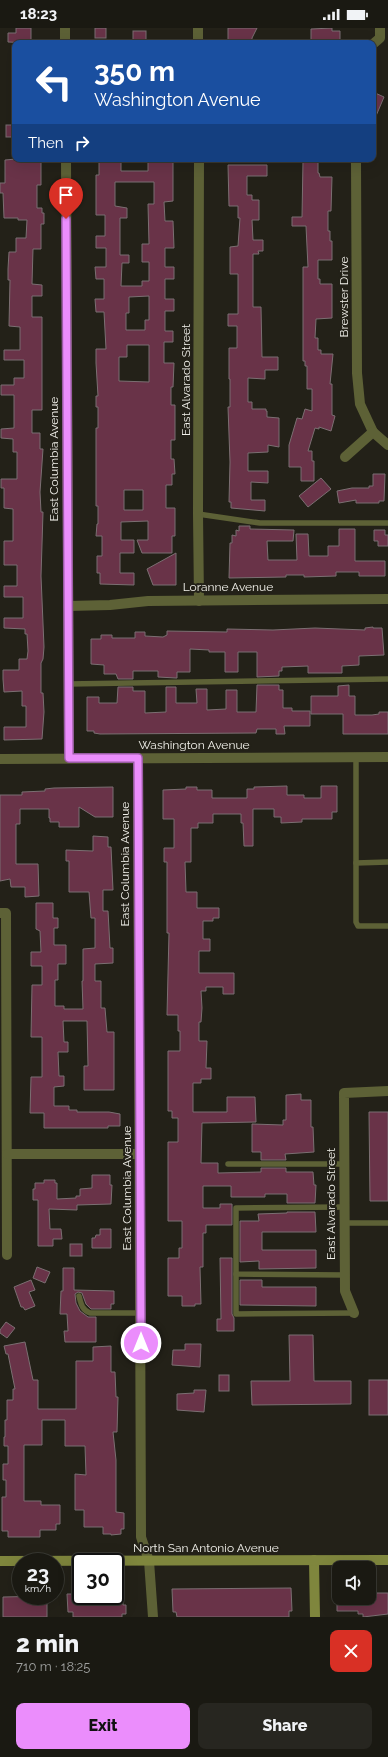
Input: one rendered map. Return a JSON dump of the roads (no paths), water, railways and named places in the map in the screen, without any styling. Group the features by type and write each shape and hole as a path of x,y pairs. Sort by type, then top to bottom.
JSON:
{"main road":[{"path":"314,1560 315,1617"},
{"name":"North San Antonio Avenue","path":"0,1561 388,1560"}],"street":[{"path":"65,28 66,40"},
{"path":"198,28 198,40"},
{"path":"376,41 380,38 380,28"},
{"name":"East Columbia Avenue","path":"66,162 69,758"},
{"name":"East Alvarado Street","path":"199,162 199,601"},
{"name":"Brewster Drive","path":"356,162 357,373 360,404 373,432"},
{"path":"345,457 373,432 388,445"},
{"name":"Loranne Avenue","path":"68,606 110,605 148,601 388,599"},
{"name":"Washington Avenue","path":"0,759 388,757"},
{"name":"East Columbia Avenue","path":"138,758 142,1537 149,1561 153,1617"},
{"path":"3,913 7,1255"},
{"name":"East Alvarado Street","path":"354,1313 345,1291 344,1093 388,1091"},
{"path":"7,1154 140,1154"}],"lane":[{"path":"198,514 260,523 388,523"},
{"path":"68,684 388,679"},
{"path":"356,757 356,922 358,926 388,926"},
{"path":"356,862 388,862"},
{"path":"228,1164 344,1164"},
{"path":"344,1207 236,1208 236,1314 354,1313"},
{"path":"344,1223 388,1222"},
{"path":"236,1274 345,1275"},
{"path":"80,1296 81,1306 90,1314 141,1313"}]}
